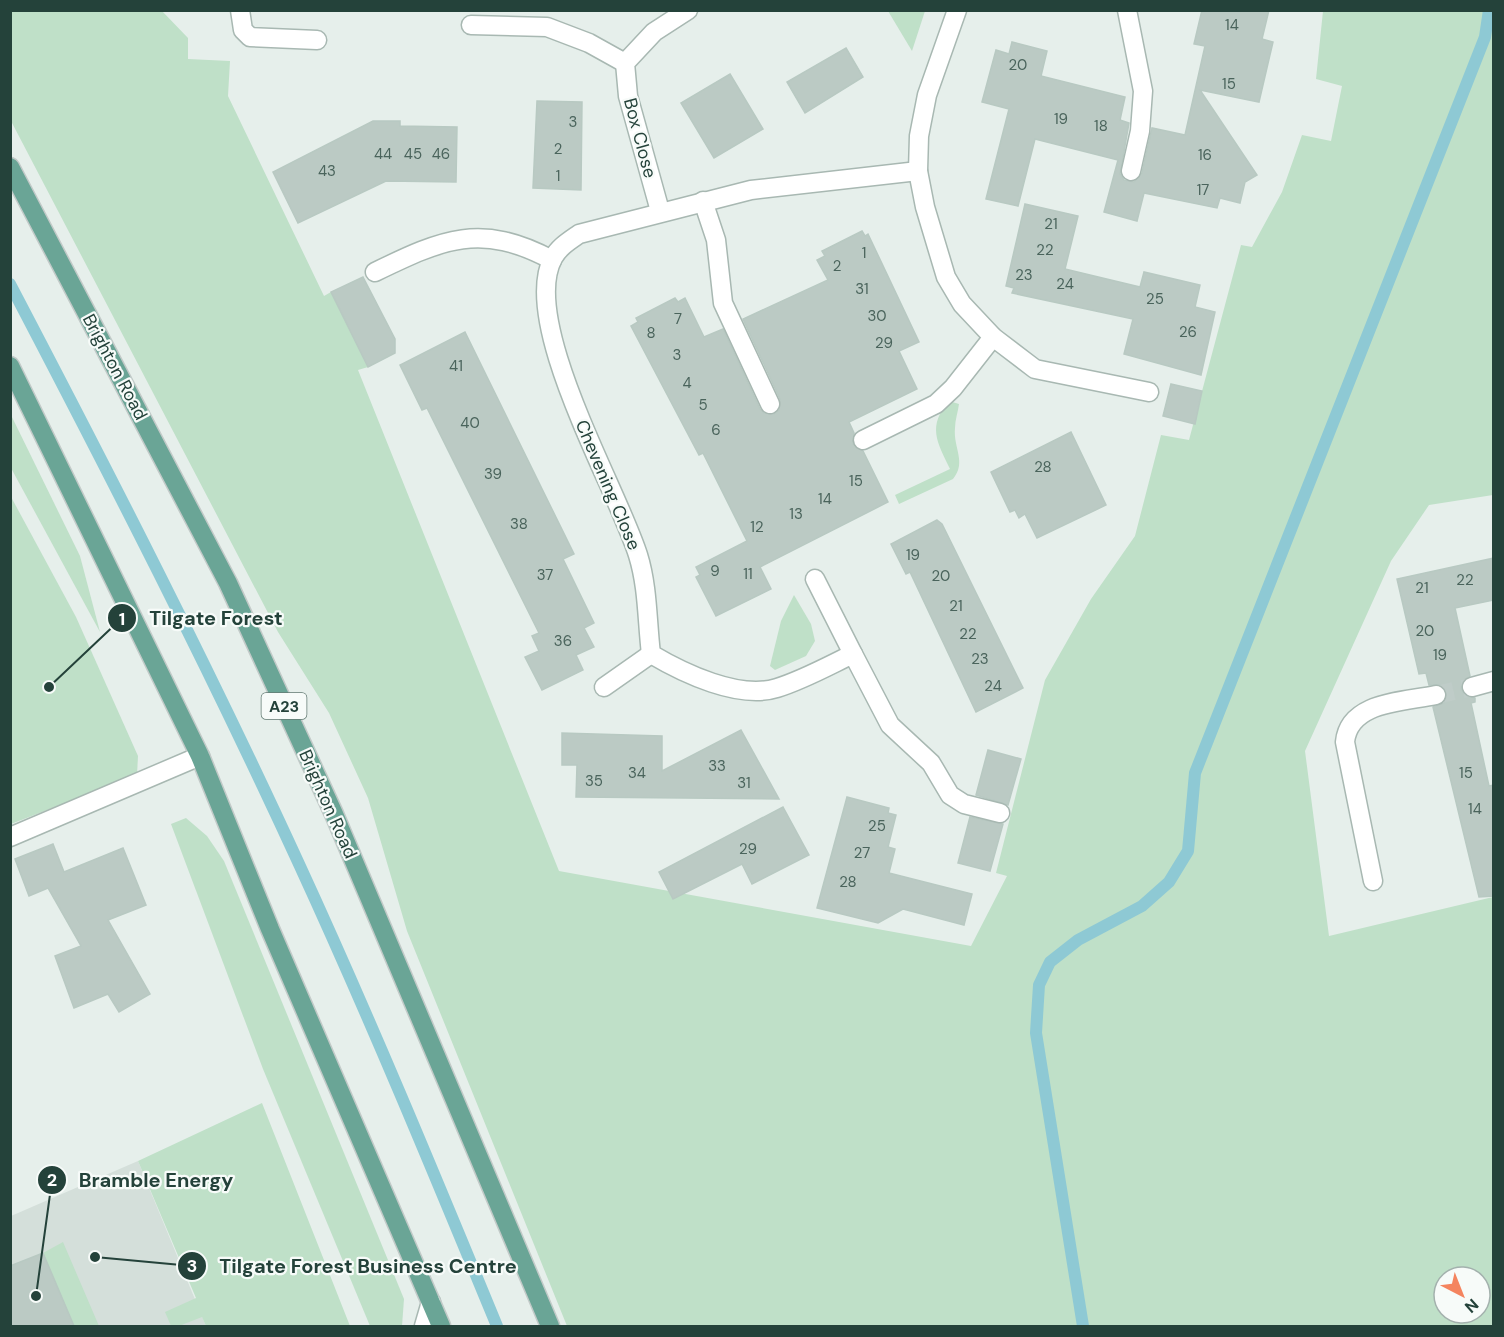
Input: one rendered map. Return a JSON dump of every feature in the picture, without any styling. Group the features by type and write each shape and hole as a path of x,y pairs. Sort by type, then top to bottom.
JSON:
{"main road":[{"name":"Brighton Road","path":"10,167 228,582 334,814 550,1326"},
{"path":"10,366 200,756 270,929 441,1326"}],"street":[{"path":"240,10 243,30 250,37 317,40"},
{"path":"471,25 547,27 626,63 638,48 670,20 688,10"},
{"path":"957,10 927,95 919,136 918,171 925,207 946,277 962,304 993,337 1035,369 1149,392"},
{"path":"1125,11 1143,91 1140,131 1131,171"},
{"name":"Box Close","path":"626,63 628,96 660,211"},
{"path":"375,272 429,246 466,238 496,238 524,245 552,260 561,246 579,234 660,211 751,190 918,171"},
{"path":"703,201 716,240 723,303 770,404"},
{"name":"Chevening Close","path":"552,260 546,284 549,313 563,377 627,522 639,557 645,586 651,654"},
{"path":"862,440 936,404 953,388 993,337"},
{"path":"815,579 890,725 931,764 950,795 964,804 1000,813"},
{"path":"604,687 651,654 680,671 735,688 753,690 775,689 853,654"},
{"path":"1472,687 1494,681"},
{"path":"1373,881 1345,742 1346,730 1353,719 1363,712 1436,695"},
{"path":"10,837 200,756"},
{"path":"424,1326 431,1302"}],"shaded area":[{"path":"138,1161 206,1326 11,1326 11,1216"}],"green space":[{"path":"11,11 162,11 188,38 188,59 230,61 228,96 324,296 331,292 368,367 358,370 559,871 971,946 1007,876 996,873 1045,680 1091,599 1135,536 1161,435 1189,440 1241,245 1252,247 1282,192 1302,135 1331,141 1342,86 1316,79 1323,11 1493,11 1493,495 1429,505 1391,561 1305,751 1329,936 1493,897 1493,1326 567,1326 407,931 368,798 329,713 278,632 11,121"},
{"path":"888,11 925,11 912,51"},
{"path":"949,401 959,404 955,422 959,461 957,473 953,479 899,504 895,495 950,469 936,434 938,418"},
{"path":"10,413 80,556 100,632 11,468"},
{"path":"10,495 76,617 138,756 137,775 11,824"},
{"path":"794,595 811,624 815,641 806,656 775,670 770,666 781,621"},
{"path":"186,818 207,836 224,861 404,1299 402,1326 370,1326 263,1069 171,824"},
{"path":"262,1103 350,1326 206,1326 202,1317 179,1326 171,1326 165,1312 196,1298 138,1161"},
{"path":"63,1242 99,1326 74,1326 43,1253"}],"building":[{"path":"1202,10 1269,10 1262,39 1273,42 1259,102 1200,90 1257,175 1245,182 1240,203 1220,198 1217,208 1144,193 1137,221 1104,212 1118,160 1035,139 1018,206 986,199 1009,109 982,102 996,50 1009,54 1012,42 1047,51 1041,76 1125,97 1120,120 1129,123 1120,174 1124,180 1134,182 1142,173 1152,128 1185,135 1205,46 1194,44"},
{"path":"846,48 863,77 805,113 787,82"},
{"path":"730,74 763,129 714,158 681,103"},
{"path":"537,101 582,102 581,190 533,188"},
{"path":"373,121 400,121 400,126 457,127 456,182 386,181 298,223 273,172"},
{"path":"1025,204 1078,216 1065,269 1140,287 1144,272 1200,285 1195,307 1215,312 1201,375 1124,354 1133,319 1012,293 1014,288 1006,286"},
{"path":"862,231 865,236 868,234 919,342 899,351 917,389 849,422 854,433 853,444 863,451 888,502 760,567 771,589 716,616 696,577 700,575 696,567 747,541 703,453 699,455 631,326 638,322 636,318 675,298 678,302 685,298 704,337 723,329 760,409 764,413 774,414 779,410 780,399 743,319 828,280 817,260 825,256 822,251"},
{"path":"363,277 395,339 395,353 368,367 331,292"},
{"path":"465,332 574,554 563,559 594,623 584,628 594,647 576,655 583,670 542,690 525,657 539,651 532,636 539,633 427,408 422,410 400,365"},
{"path":"1171,384 1202,391 1195,424 1163,416"},
{"path":"1071,432 1106,505 1037,538 1025,514 1019,518 1015,510 1010,512 991,472"},
{"path":"937,520 942,524 1023,688 976,712 910,572 906,574 891,544"},
{"path":"1494,558 1494,600 1455,608 1470,676 1464,680 1461,689 1465,695 1475,698 1475,702 1471,703 1489,786 1494,785 1494,896 1479,897 1433,707 1444,703 1447,692 1440,685 1429,685 1426,673 1419,674 1397,579"},
{"path":"741,730 779,799 576,797 577,765 562,765 562,733 662,736 662,771"},
{"path":"988,750 1021,759 1008,805 976,795"},
{"path":"847,797 889,808 888,813 896,815 888,847 895,849 889,873 972,894 964,925 903,909 878,923 817,908"},
{"path":"783,807 809,855 752,884 742,864 673,899 659,872"},
{"path":"970,817 1003,824 990,871 958,863"},
{"path":"53,844 64,872 123,848 146,905 108,920 150,994 119,1012 108,994 74,1008 55,956 81,946 48,888 29,896 15,859"},
{"path":"43,1253 74,1326 10,1326 10,1266"}],"waterway":[{"path":"1083,1326 1036,1033 1039,985 1050,962 1078,940 1142,906 1169,882 1188,851 1195,773 1485,37 1489,10"},
{"path":"10,284 158,572 265,791 376,1036 497,1326"}],"tunnel":[{"path":"1436,695 1472,687"}],"place":[{"name":"Tilgate Forest","path":"49,687"},
{"name":"Tilgate Forest Business Centre","path":"95,1257"},
{"name":"Bramble Energy","path":"36,1296"}]}
